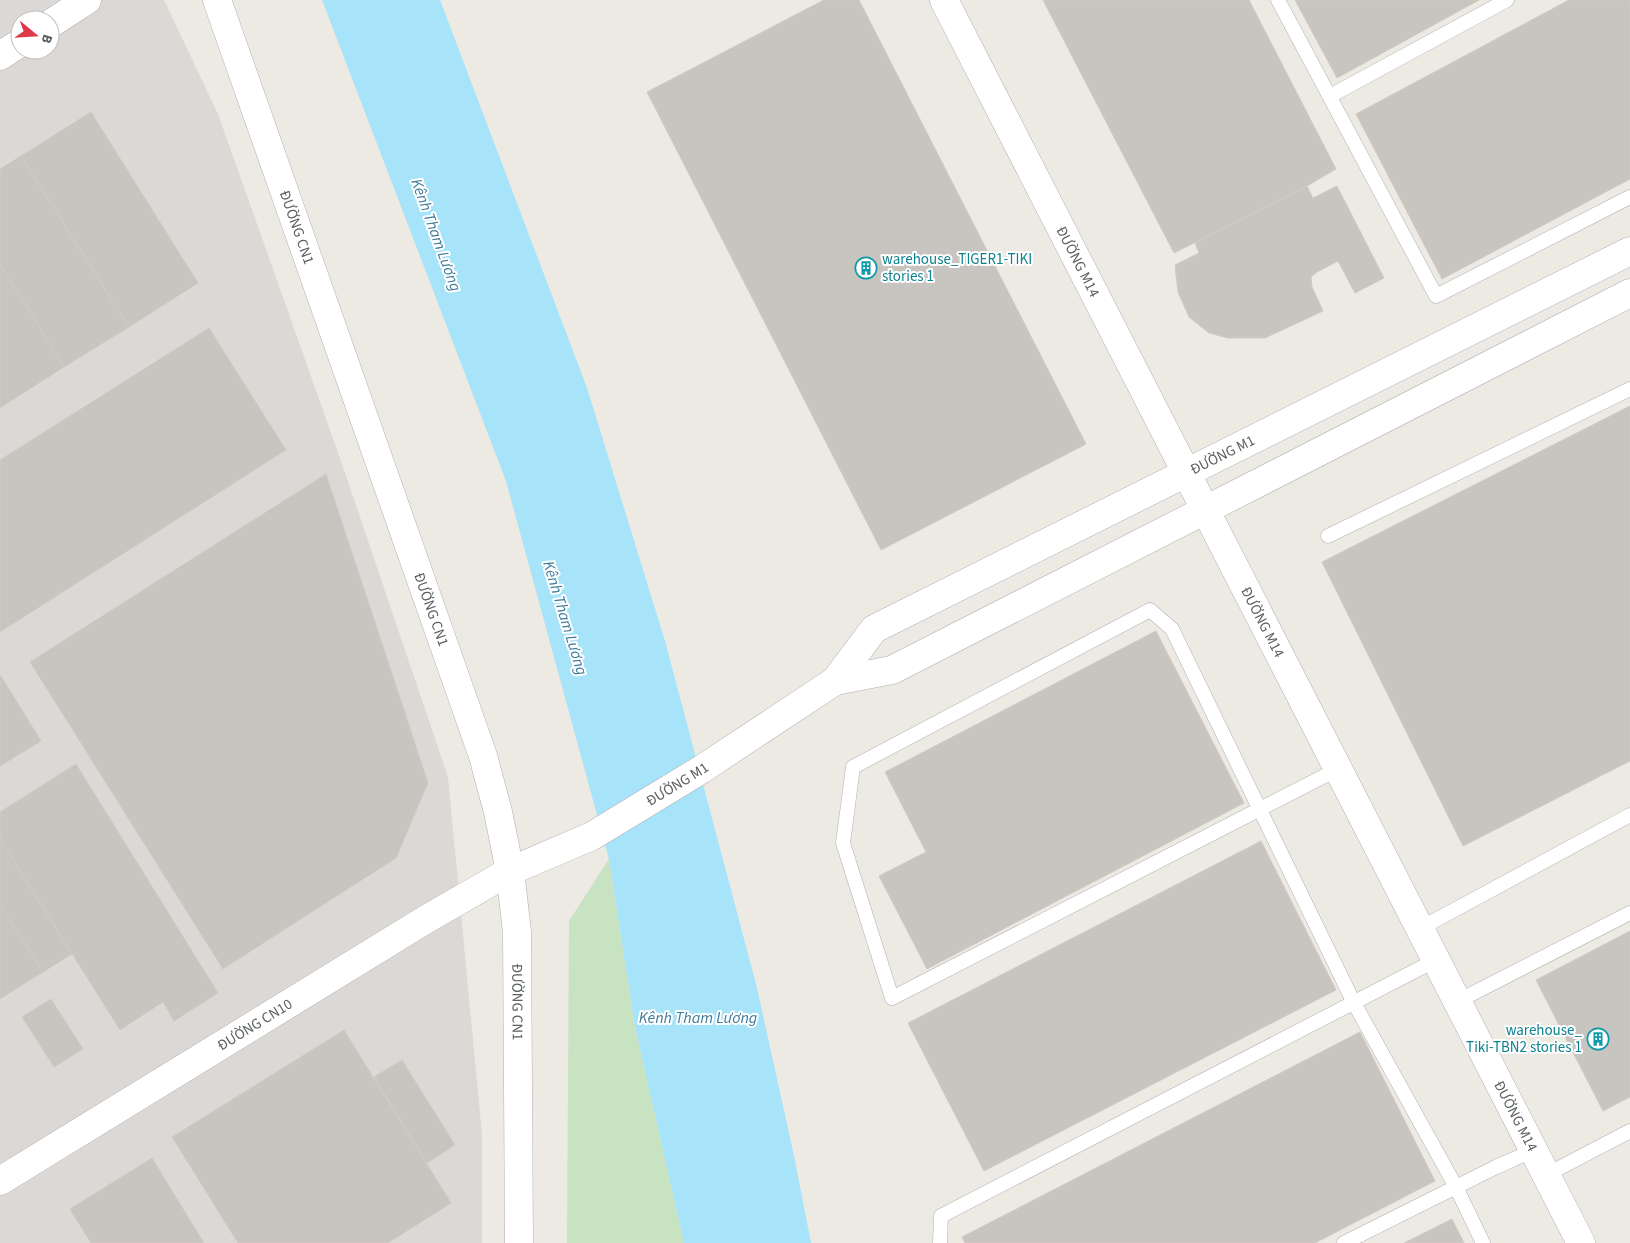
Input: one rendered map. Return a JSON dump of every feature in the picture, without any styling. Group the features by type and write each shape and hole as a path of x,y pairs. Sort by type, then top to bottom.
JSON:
{"street":[{"path":"60,18 87,0"},
{"name":"ĐƯỜNG CN1","path":"217,0 483,756 498,812 510,871 517,940 519,1243"},
{"name":"ĐƯỜNG M14","path":"944,0 1581,1243"},
{"name":"ĐƯỜNG M1","path":"510,871 592,836 702,769 835,681 874,629 1630,251"},
{"name":"ĐƯỜNG M1","path":"835,681 892,670 1630,293"},
{"name":"ĐƯỜNG CN10","path":"0,1181 417,925 510,871"}],"lane":[{"path":"1278,0 1436,296 1630,197"},
{"path":"1330,96 1507,0"},
{"path":"1328,536 1630,389"},
{"path":"1338,769 1260,809 892,998 843,843 853,767 1150,610 1172,629 1260,809 1354,1003 1456,1187 1483,1243"},
{"path":"1419,929 1630,815"},
{"path":"1458,1001 1630,913"},
{"path":"940,1243 941,1216 1436,960"},
{"path":"1546,1175 1630,1131"},
{"path":"1344,1243 1534,1150"}],"shaded area":[{"path":"0,0 164,0 218,114 341,461 448,777 482,1135 482,1243 0,1243"}],"green space":[{"path":"609,859 635,1027 684,1243 567,1243 569,921"}],"water":[{"name":"Kênh Tham Lương","path":"322,0 440,0 587,388 665,641 757,988 811,1243 684,1243 635,1027 609,859 506,481"}],"building":[{"name":"warehouse_TIGER1-TIKI stories 1","path":"824,0 859,0 1086,444 881,550 647,92"},
{"path":"1043,0 1249,0 1336,169 1307,186 1174,253"},
{"path":"1295,0 1479,0 1337,78"},
{"path":"1569,0 1630,0 1630,179 1442,279 1356,114"},
{"path":"91,112 198,283 129,327 21,156"},
{"path":"21,156 129,327 64,367 0,264 0,169"},
{"path":"1307,186 1313,198 1337,186 1384,278 1355,293 1338,261 1311,277 1312,287 1323,311 1265,338 1228,338 1209,333 1189,317 1178,292 1175,265 1199,253 1195,243"},
{"path":"0,264 64,367 0,408"},
{"path":"209,328 286,450 0,632 0,460"},
{"path":"1630,406 1630,761 1463,846 1322,562"},
{"path":"326,474 428,783 396,858 223,969 30,662"},
{"path":"1156,631 1244,803 927,969 879,876 926,852 885,772"},
{"path":"0,676 41,741 0,766"},
{"path":"76,764 218,993 174,1021 163,1002 120,1030 0,839 0,812"},
{"path":"0,839 72,954 43,972 0,905"},
{"path":"1261,841 1336,990 984,1171 908,1023"},
{"path":"0,905 43,972 0,999"},
{"name":"warehouse_ Tiki-TBN2 stories 1","path":"1630,931 1630,1097 1603,1111 1536,980"},
{"path":"51,999 83,1049 54,1067 22,1017"},
{"path":"344,1030 451,1203 388,1243 238,1243 172,1137"},
{"path":"1360,1032 1435,1181 1315,1243 965,1243 962,1237"},
{"path":"402,1060 455,1145 427,1163 374,1077"},
{"path":"152,1158 204,1243 91,1243 70,1209"},
{"path":"1452,1219 1464,1243 1404,1243"}],"place":[{"name":"warehouse_TIGER1-TIKI stories 1","path":"866,268"},
{"name":"warehouse_ Tiki-TBN2 stories 1","path":"1598,1039"}]}
